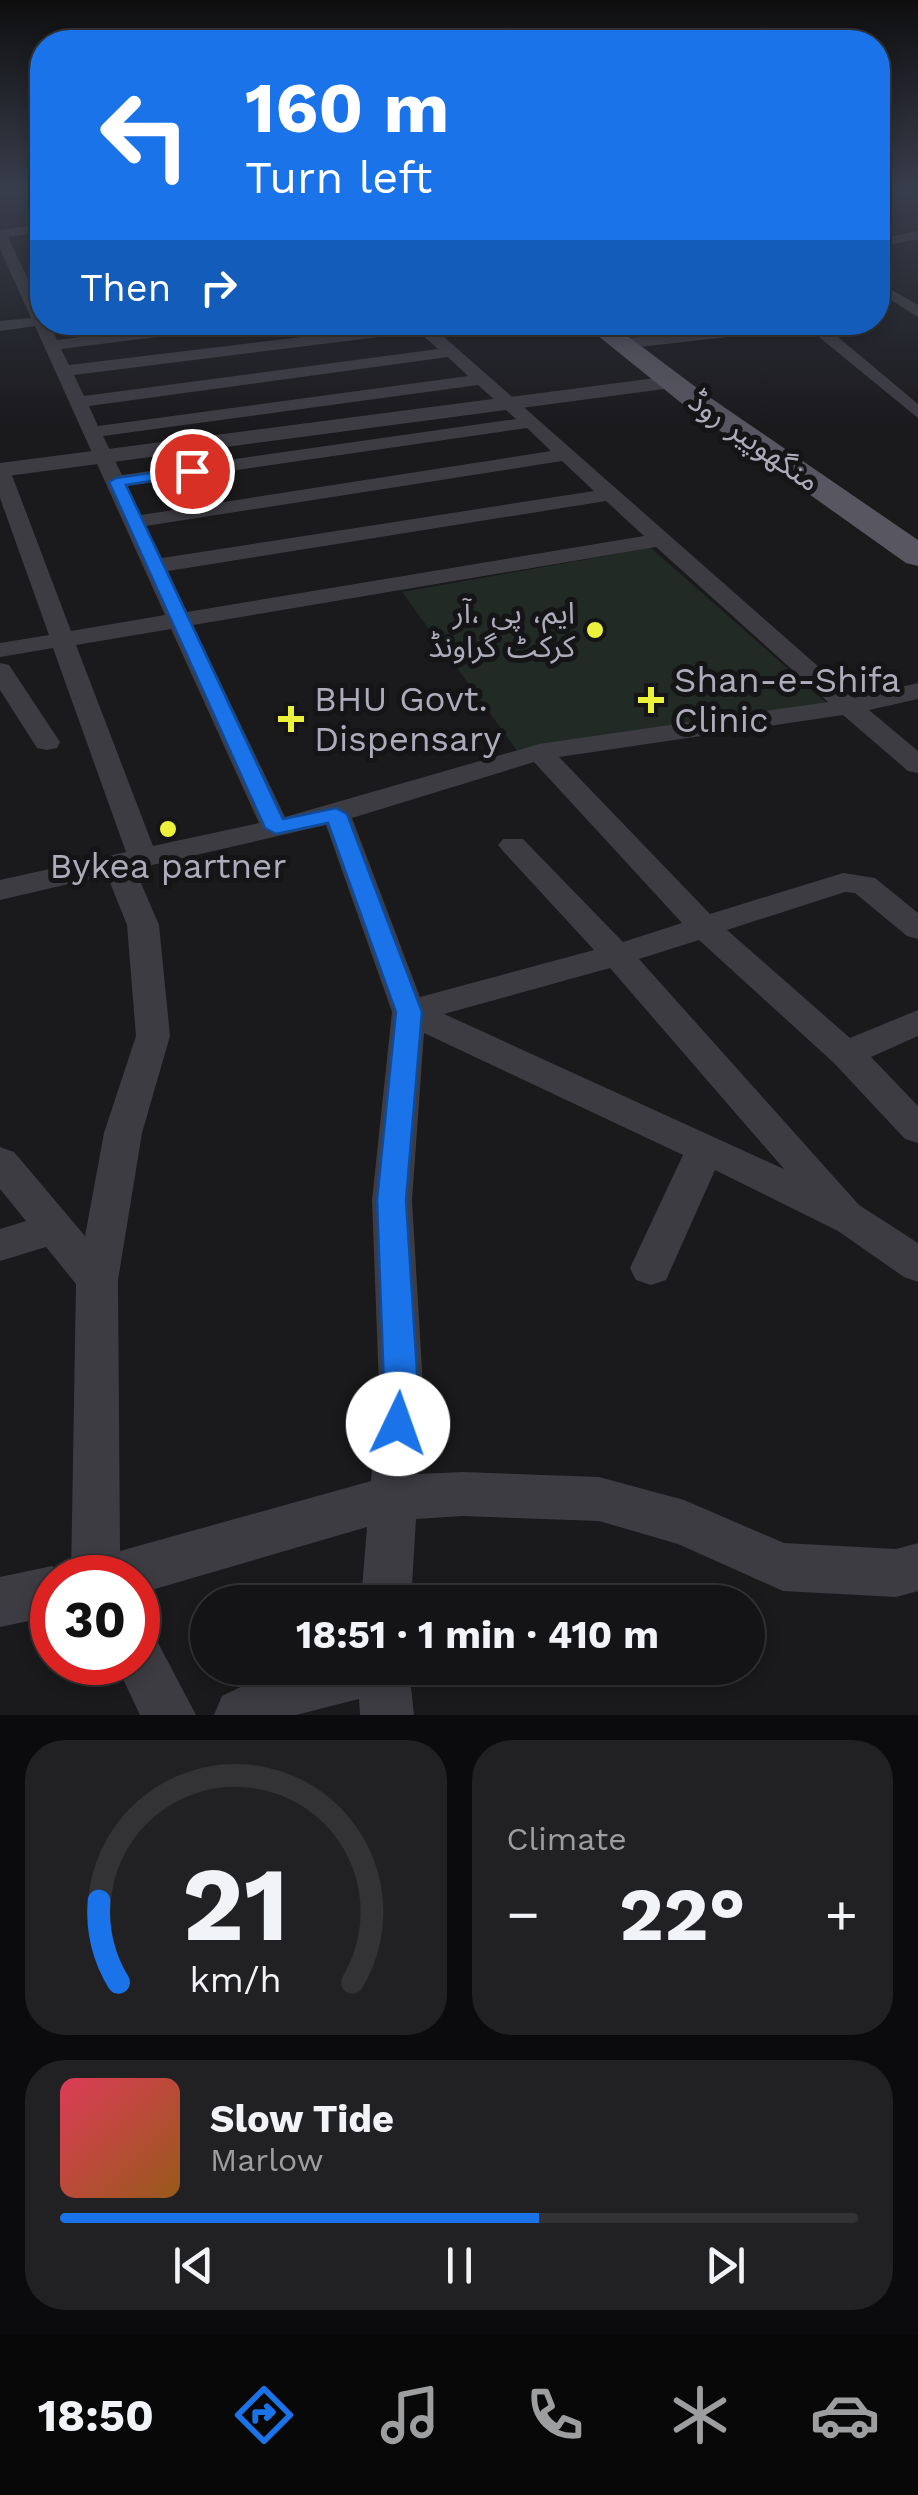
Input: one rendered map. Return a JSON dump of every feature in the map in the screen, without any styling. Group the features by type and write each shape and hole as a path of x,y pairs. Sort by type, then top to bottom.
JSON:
{"main road":[{"name":"منگھوپیر روڈ","path":"610,335 918,556"}],"street":[{"path":"16,269 30,290"},
{"path":"20,278 30,277"},
{"path":"890,287 900,286"},
{"path":"890,293 914,306"},
{"path":"0,326 30,322"},
{"path":"48,335 276,828"},
{"path":"52,345 132,335"},
{"path":"64,370 341,335"},
{"path":"431,335 848,707 918,764"},
{"path":"621,344 684,335"},
{"path":"825,335 918,412"},
{"path":"78,402 451,352"},
{"path":"93,432 483,378"},
{"path":"96,1555 97,1280 123,1133 153,1036 143,924 130,859 63,639 0,470 671,382"},
{"path":"116,482 533,422"},
{"path":"135,522 568,454"},
{"path":"155,566 611,494"},
{"path":"0,650 661,540"},
{"path":"0,670 47,742"},
{"path":"3,880 130,859 336,814 539,752 848,707 918,691"},
{"path":"539,752 703,926 846,1054 918,1128"},
{"path":"336,814 409,1012 392,1200 401,1387 387,1585"},
{"path":"513,845 617,955 852,1220"},
{"path":"409,1012 617,955 850,881 864,885 918,929"},
{"path":"409,1012 852,1220 918,1265"},
{"path":"846,1054 918,1022"},
{"path":"651,1268 705,1149"},
{"path":"0,1162 97,1280"},
{"path":"160,1564 391,1498 463,1494 600,1500 684,1523 783,1566 896,1572 918,1566"},
{"path":"0,1602 30,1596"},
{"path":"153,1685 170,1715"},
{"path":"240,1715 300,1685"},
{"path":"384,1685 387,1715"}],"shaded area":[{"path":"651,548 827,703 523,759 402,592"}],"place":[{"name":"ایم، پی ،آر کرکٹ گراونڈ","path":"595,630"},
{"name":"Shan-e-Shifa Clinic","path":"651,700"},
{"name":"BHU Govt. Dispensary","path":"291,719"},
{"name":"Bykea partner","path":"168,829"}],"route":[{"path":"192,471 116,482 276,828 336,814 409,1012 392,1200 401,1387 398,1424"}]}
